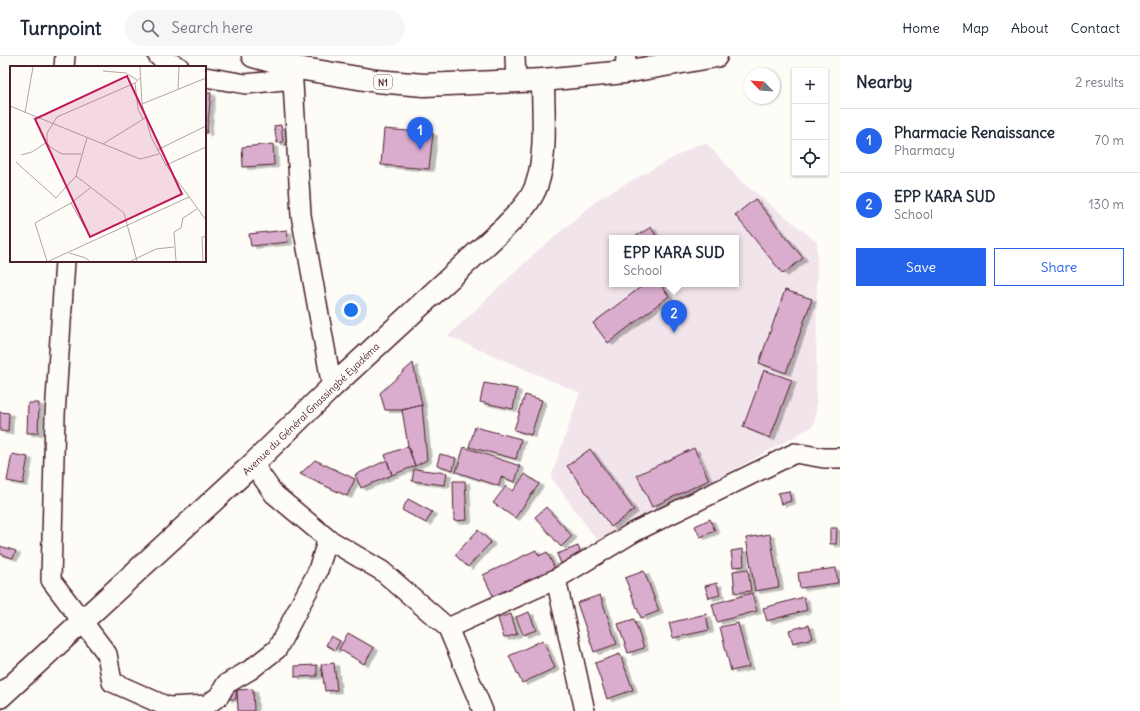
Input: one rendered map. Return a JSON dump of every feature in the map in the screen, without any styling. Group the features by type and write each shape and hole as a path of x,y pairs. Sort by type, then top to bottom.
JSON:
{"main road":[{"name":"N1","path":"253,56 293,73 424,85 543,80 626,64 716,56"},
{"name":"Avenue du Général Gnassingbé Eyadéma","path":"0,697 253,464 332,387 524,208 537,185 542,161 543,80"}],"street":[{"path":"64,66 65,56"},
{"path":"158,56 177,66"},
{"path":"515,56 516,82"},
{"path":"206,77 246,84 293,73 301,215 332,387"},
{"path":"65,262 55,415 51,580 107,654 112,682 168,709 207,705 219,696 226,684 250,670 277,649 317,573 328,539"},
{"path":"448,628 502,605 556,579 634,532 795,453 824,458 840,458"},
{"path":"253,464 274,494 328,539 382,571 448,628 483,711"},
{"path":"556,579 586,711"}],"shaded area":[{"path":"706,143 742,182 817,242 816,417 813,426 608,540 596,539 551,477 580,393 448,336 532,256 600,198 695,146"}],"building":[{"path":"206,93 211,93 207,133"},
{"path":"281,125 283,142 277,143 274,126"},
{"path":"384,129 433,133 429,169 381,165"},
{"path":"273,144 274,165 243,167 242,147"},
{"path":"755,199 803,258 783,274 735,215"},
{"path":"651,227 655,235 638,235"},
{"path":"287,230 288,242 251,246 249,234"},
{"path":"641,287 662,287 669,296 608,343 593,323"},
{"path":"785,290 812,299 786,373 759,363"},
{"path":"413,363 422,405 402,410 385,410 380,393"},
{"path":"764,370 792,380 770,438 743,427"},
{"path":"484,383 517,389 513,409 480,402"},
{"path":"525,395 542,400 531,435 514,430"},
{"path":"28,403 39,403 38,433 27,433"},
{"path":"422,405 427,460 415,466 408,446 402,410"},
{"path":"0,412 9,413 8,432 0,431"},
{"path":"475,427 521,439 516,459 469,447"},
{"path":"408,446 415,466 392,475 385,455"},
{"path":"464,447 520,466 515,482 501,477 499,486 456,472"},
{"path":"694,448 709,480 652,507 637,475"},
{"path":"590,449 634,510 611,527 567,466"},
{"path":"12,454 28,457 23,484 7,481"},
{"path":"440,454 456,458 453,470 437,465"},
{"path":"315,460 355,479 347,496 300,474"},
{"path":"387,460 392,475 361,488 355,475"},
{"path":"414,469 447,473 445,485 412,481"},
{"path":"525,474 539,484 515,518 493,503 506,486 513,491"},
{"path":"453,481 465,481 467,520 454,521"},
{"path":"789,491 791,501 781,504 778,493"},
{"path":"408,499 432,512 426,523 402,510"},
{"path":"546,507 572,536 561,547 535,517"},
{"path":"710,519 715,531 700,537 695,526"},
{"path":"830,528 837,528 836,544 830,544"},
{"path":"478,530 491,542 468,567 455,555"},
{"path":"770,534 779,587 755,591 746,538"},
{"path":"0,546 16,551 13,558 0,554"},
{"path":"578,546 582,557 562,566 557,554"},
{"path":"743,549 744,566 733,567 731,551"},
{"path":"536,550 539,556 547,552 556,571 495,600 483,575"},
{"path":"836,568 838,583 800,588 798,573"},
{"path":"748,569 751,591 735,593 733,571"},
{"path":"644,571 659,611 641,618 625,578"},
{"path":"717,583 720,595 709,598 705,586"},
{"path":"752,593 757,611 717,622 712,604"},
{"path":"600,595 617,644 594,652 577,603"},
{"path":"804,597 807,610 767,621 763,608"},
{"path":"529,612 536,630 523,635 516,617"},
{"path":"511,614 517,634 504,638 498,618"},
{"path":"706,614 709,630 673,638 669,623"},
{"path":"634,619 644,648 628,653 618,624"},
{"path":"738,623 749,667 731,671 720,627"},
{"path":"809,625 813,638 793,643 789,630"},
{"path":"348,633 374,648 364,664 339,649"},
{"path":"331,636 340,641 335,650 326,645"},
{"path":"543,640 555,668 522,683 509,656"},
{"path":"620,654 633,690 607,699 595,663"},
{"path":"334,663 337,690 325,691 321,665"},
{"path":"317,665 317,676 295,677 295,666"},
{"path":"236,688 236,699 227,699 227,689"},
{"path":"253,689 254,711 238,711 237,690"}],"place":[{"name":"Pharmacie Renaissance","path":"420,150"},
{"name":"EPP KARA SUD","path":"674,333"}]}
